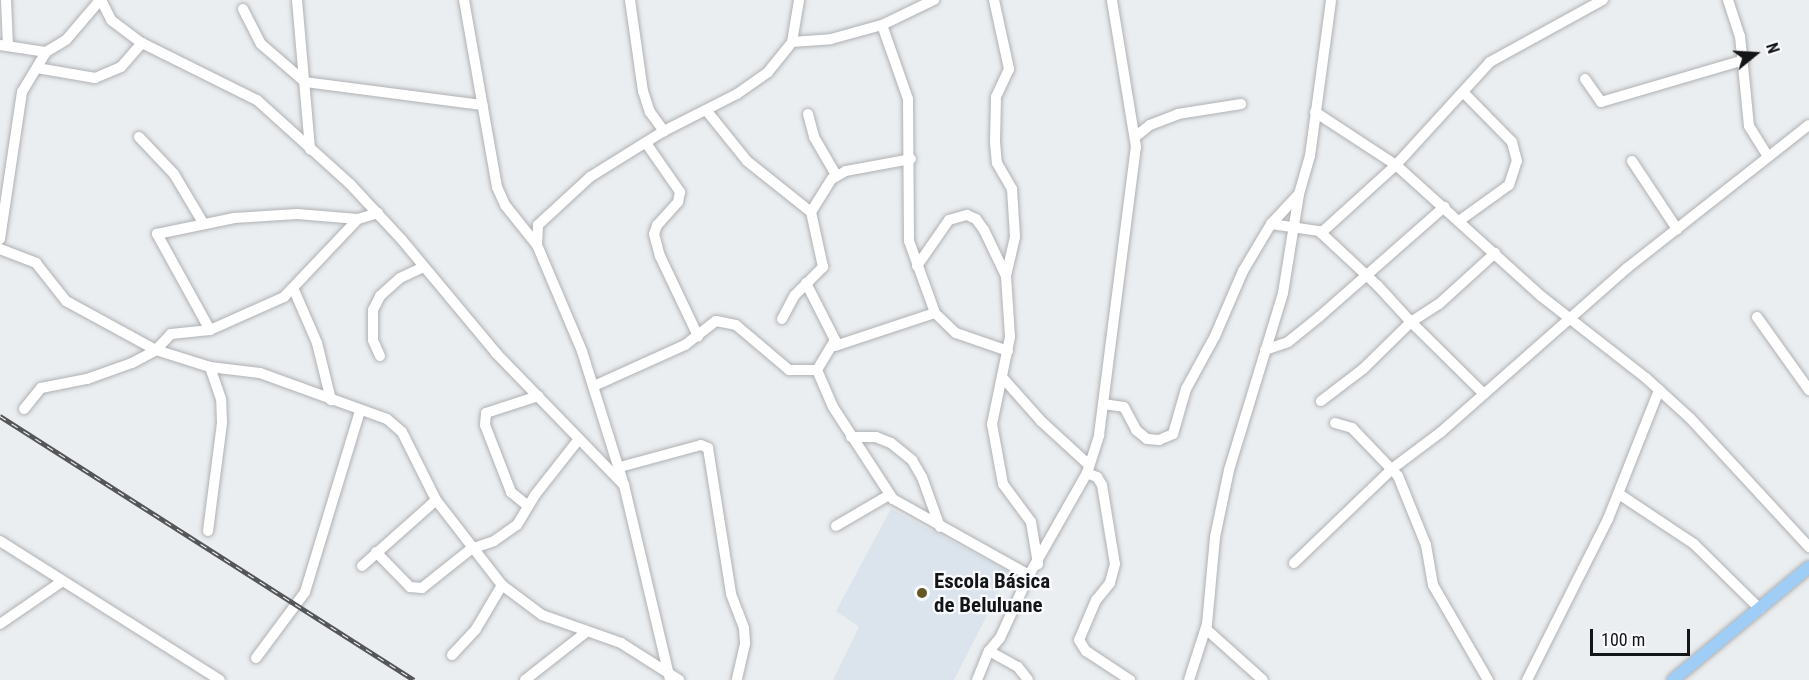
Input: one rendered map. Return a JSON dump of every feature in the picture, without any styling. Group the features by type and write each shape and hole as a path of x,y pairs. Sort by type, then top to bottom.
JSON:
{"main road":[{"path":"1673,680 1809,567"}],"street":[{"path":"6,0 8,47"},
{"path":"0,239 22,92 46,52 66,40 101,0 111,20 142,43 257,100 310,148 378,213 538,396 624,484"},
{"path":"297,0 310,148"},
{"path":"464,0 497,187 506,205 537,245 564,300 620,467 669,677"},
{"path":"630,0 643,92 650,112 664,131"},
{"path":"537,245 538,225 568,194 664,131 706,110 768,72 792,42 799,0"},
{"path":"792,42 831,39 882,25 934,0"},
{"path":"994,0 1009,69 994,109 997,163 1012,189 1014,249 1006,276"},
{"path":"977,680 989,651 1000,638 1029,575 1038,564 1096,447 1136,137 1112,0"},
{"path":"1189,680 1206,629 1215,537 1229,470 1283,293 1299,194 1310,156 1331,0"},
{"path":"1321,233 1396,165 1490,62 1585,4 1603,0"},
{"path":"1728,0 1744,60 1749,126 1768,157"},
{"path":"243,9 261,44 305,82 483,105"},
{"path":"882,25 908,99 911,159 909,241 935,313 956,333 1008,351"},
{"path":"8,47 36,66 95,78 121,67 142,43"},
{"path":"8,47 46,52"},
{"path":"1585,79 1600,102 1744,60"},
{"path":"1459,221 1509,185 1517,161 1512,142 1463,93"},
{"path":"1136,137 1150,125 1179,114 1241,104"},
{"path":"706,110 747,161 811,212 823,267 806,283 782,319"},
{"path":"1316,112 1396,165 1570,320 1659,390 1809,547"},
{"path":"808,114 814,137 836,175"},
{"path":"1294,563 1393,468 1406,461 1677,229 1809,124"},
{"path":"139,137 174,174 202,221"},
{"path":"646,143 680,192 678,202 657,225 654,234 668,273 698,336"},
{"path":"811,212 836,175 911,159"},
{"path":"1632,161 1677,229"},
{"path":"1103,404 1124,406 1136,430 1147,439 1159,440 1173,434 1186,388 1271,224 1299,194"},
{"path":"1265,350 1288,342 1444,207"},
{"path":"210,330 156,238 166,229 202,221 297,214 358,219 378,213"},
{"path":"917,266 950,220 967,215 976,219 984,230 1006,276 1011,327 1008,351 992,414 999,467 1009,494 1030,522 1038,564"},
{"path":"24,409 41,388 87,380 156,350 171,334 210,330 294,290 358,219"},
{"path":"1271,224 1294,230 1313,229 1321,233 1484,394"},
{"path":"0,249 36,263 66,301 156,350 210,368 260,373 387,419 402,432 436,500 471,549 502,585 542,615 585,633 621,644 669,677 679,680"},
{"path":"1321,401 1363,369 1411,322 1439,304 1495,253"},
{"path":"380,356 373,340 373,310 380,296 400,278 424,267"},
{"path":"806,283 835,346"},
{"path":"294,290 317,343 331,400"},
{"path":"818,370 835,346 935,313"},
{"path":"1757,317 1809,390"},
{"path":"594,386 698,336 709,326 723,321 736,326 789,370 818,370"},
{"path":"208,531 222,417 210,368"},
{"path":"818,370 833,407 889,495 940,527 1029,575"},
{"path":"1002,377 1041,421 1097,477 1101,485 1115,564 1110,583 1096,600 1079,640 1086,651 1130,680"},
{"path":"1527,680 1619,494 1659,390"},
{"path":"528,506 511,492 485,424 486,413 538,396"},
{"path":"256,658 305,592 360,411"},
{"path":"1335,423 1352,428 1393,468 1409,495 1423,536 1432,585 1488,680"},
{"path":"851,437 876,437 891,443 912,460 922,477 940,527"},
{"path":"376,552 410,587 419,589 471,549 506,534 579,439"},
{"path":"620,467 701,445 708,448 730,594 744,628 746,644 737,680"},
{"path":"1619,494 1694,544 1760,609"},
{"path":"836,526 889,495"},
{"path":"362,566 436,500"},
{"path":"0,541 61,582 220,680"},
{"path":"0,624 61,582"},
{"path":"452,655 481,622 502,585"},
{"path":"1206,629 1263,680"},
{"path":"525,680 585,633"},
{"path":"989,651 1018,667 1028,680"}],"shaded area":[{"name":"Escola Básica de Beluluane","path":"891,509 1009,572 954,680 833,680 859,627 836,611"}],"railway":[{"path":"0,416 414,680"}],"place":[{"name":"Escola Básica de Beluluane","path":"922,593"}]}
